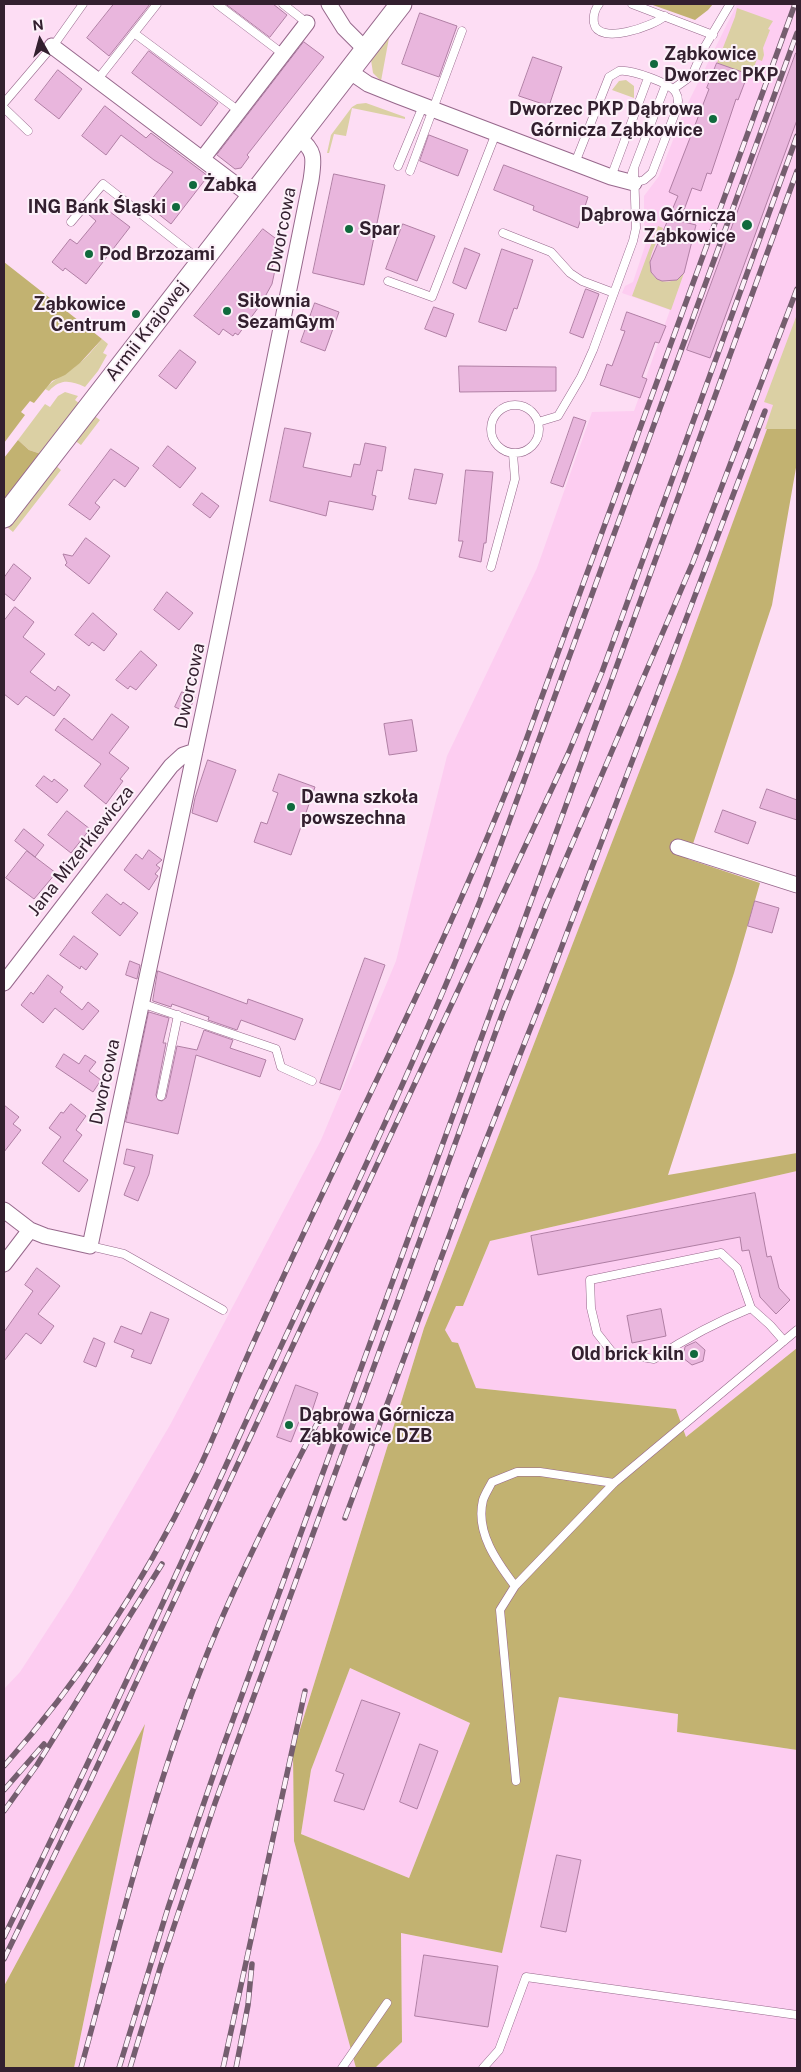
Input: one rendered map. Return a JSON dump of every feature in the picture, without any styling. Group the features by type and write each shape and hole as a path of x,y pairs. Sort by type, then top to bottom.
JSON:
{"main road":[{"name":"Armii Krajowej","path":"4,517 251,196 304,142 349,71 401,4"}],"street":[{"path":"329,4 344,28 366,50"},
{"path":"203,158 307,23"},
{"path":"52,46 251,196"},
{"path":"349,71 373,86 428,108 575,164 625,177"},
{"name":"Dworcowa","path":"90,1246 195,752 308,199 313,165 304,142"},
{"name":"Jana Mizerkiewicza","path":"4,983 171,766 182,755 195,752"},
{"path":"678,846 797,885"},
{"path":"4,1210 30,1230 45,1236 90,1246"},
{"path":"4,1264 30,1230"}],"lane":[{"path":"4,103 52,46 83,4"},
{"path":"98,79 157,4"},
{"path":"217,4 283,54"},
{"path":"283,4 307,23"},
{"path":"599,4 594,14 594,25 600,32 605,34 617,34 655,24 665,16"},
{"path":"632,4 713,35"},
{"path":"625,177 670,86 691,76 730,4"},
{"path":"398,166 428,108 462,31"},
{"path":"134,33 239,111"},
{"path":"575,164 609,77 615,72 622,70 670,86 678,95 678,103 655,166 647,178 625,177"},
{"path":"538,422 558,416 580,379 594,350 635,234 625,177 648,78"},
{"path":"4,108 28,132"},
{"path":"410,171 428,108"},
{"path":"388,282 432,297 496,133"},
{"path":"71,222 103,184 201,261"},
{"path":"503,233 552,252 570,273 582,281 614,292"},
{"path":"516,405 530,410 538,422 538,438 528,450 513,454 499,448 491,436 492,421 501,409 516,405"},
{"path":"491,567 515,479 513,454"},
{"path":"141,1003 276,1049 281,1067 312,1081"},
{"path":"161,1096 178,1015"},
{"path":"90,1246 124,1254 223,1310"},
{"path":"751,1308 716,1322 654,1359 635,1357 612,1352 597,1333 591,1308 590,1280 721,1254 737,1268 751,1308 770,1324 784,1341"},
{"path":"516,1780 500,1610 515,1586 614,1483 797,1330"},
{"path":"515,1586 499,1565 488,1544 482,1519 483,1500 492,1482 516,1472 540,1472 614,1483"},
{"path":"483,2068 499,2050 526,1977 797,2015"},
{"path":"342,2068 387,2003"}],"shaded area":[{"path":"650,4 713,4 695,20"},
{"path":"737,4 797,4 797,348 679,669 424,1328 293,1752 294,1841 356,2068 74,2068 144,1727 4,1986 4,1689 20,1672 72,1592 170,1425 321,1140 396,961 447,756 537,568 592,412 634,411 670,310 622,293 625,286 633,282 649,233 644,224 644,196 659,176 685,109"},
{"path":"737,8 773,21 768,29 770,30 763,48 764,55 762,61 757,59 753,70 758,72 756,77 717,63"},
{"path":"396,25 398,26 389,38 381,81 373,73 371,60"},
{"path":"626,80 634,86 634,98 612,90 619,81"},
{"path":"366,103 405,117 405,119 352,108 346,136 334,134 329,153 327,153 331,135 352,107 357,104"},
{"path":"658,226 663,228 651,256 651,272 654,277 664,281 675,280 684,273 671,310 632,296"},
{"path":"4,262 102,339 80,363 65,375 52,381 34,403 30,401 21,412 25,415 4,443"},
{"path":"796,317 797,429 765,429 773,405 764,402"},
{"path":"102,339 108,344 103,353 107,355 98,371 85,387 75,383 62,382 49,391 45,389 81,362"},
{"path":"65,392 78,396 75,400 80,404 41,454 29,450 18,440 45,404 50,407 58,396"},
{"path":"93,415 100,420 81,445 74,440"},
{"path":"767,429 797,429 797,462 772,605 688,859 760,883 734,973 668,1175 797,1153 797,1171 490,1241 463,1306 456,1306 445,1330 452,1342 458,1343 476,1388 676,1409 686,1437 797,1348 797,1750 677,1732 678,1714 559,1697 502,1953 401,1933 402,2042 375,2068 356,2068 294,1841 293,1752 424,1328 679,669","holes":["350,1668 470,1723 409,1878 301,1834 311,1770"]},
{"path":"18,440 29,450 41,454 4,502 4,458"},
{"path":"55,465 61,470 13,532 7,527"},
{"path":"797,1171 797,1348 686,1437 676,1409 476,1388 458,1344 452,1342 444,1330 456,1305 463,1306 490,1241"},
{"path":"350,1668 470,1723 409,1878 301,1834 311,1770"},
{"path":"559,1697 678,1714 677,1732 797,1750 797,2068 375,2068 402,2042 401,1933 502,1953"},
{"path":"145,1724 74,2068 4,2068 4,1986"}],"building":[{"path":"114,4 150,4 109,56 87,38"},
{"path":"226,4 273,4 287,15 270,37"},
{"path":"420,13 457,26 439,77 402,64"},
{"path":"304,42 324,57 247,155 249,157 241,168 235,169 217,155"},
{"path":"149,51 218,103 201,126 132,73"},
{"path":"796,53 797,120 710,358 687,350"},
{"path":"533,57 562,67 549,106 519,96"},
{"path":"717,63 748,74 738,100 736,99 711,174 707,173 701,191 692,188 680,221 696,225 684,273 677,280 662,281 657,279 651,272 650,262 678,196 669,192 709,89 707,88"},
{"path":"58,70 82,89 59,119 35,100"},
{"path":"105,106 146,138 151,133 208,176 171,224 147,205 173,172 121,135 106,155 82,136"},
{"path":"429,135 468,150 458,176 420,161"},
{"path":"504,165 588,197 578,228 533,210 534,206 494,190"},
{"name":"Spar","path":"334,174 385,185 364,285 313,273"},
{"name":"Pod Brzozami","path":"97,202 130,227 86,284 65,268 63,271 52,262 70,239 77,244 96,221 88,214"},
{"path":"403,224 435,236 417,281 386,269"},
{"path":"263,229 279,241 272,268 275,270 272,284 261,304 238,335 235,333 233,336 223,329 219,335 194,316"},
{"path":"465,248 480,254 466,289 453,283"},
{"path":"502,249 533,260 517,309 514,308 506,331 479,322"},
{"path":"586,289 599,294 583,338 570,333"},
{"path":"315,303 339,312 325,351 301,342"},
{"path":"434,307 454,314 446,337 425,329"},
{"path":"627,312 666,326 659,343 655,342 642,377 647,379 640,398 600,385 607,364 612,366 625,331 621,330"},
{"path":"180,350 196,362 176,389 159,376"},
{"path":"459,366 556,367 556,391 460,392"},
{"path":"574,417 586,421 563,487 551,483"},
{"path":"285,428 311,433 303,467 351,477 354,464 360,465 365,443 386,447 382,471 377,470 372,495 376,496 373,510 329,501 326,516 270,501"},
{"path":"168,446 196,468 180,488 153,466"},
{"path":"111,449 139,468 125,487 114,479 95,503 100,507 90,520 69,505"},
{"path":"415,469 443,474 436,504 409,499"},
{"path":"466,470 493,472 486,543 484,543 481,562 459,557 463,541 459,541"},
{"path":"202,493 219,506 210,518 193,505"},
{"path":"86,538 110,556 89,584 65,565 67,563 63,554 72,556"},
{"path":"14,564 31,578 14,601 4,593 4,578"},
{"path":"167,592 193,613 179,630 154,610"},
{"path":"15,607 34,622 23,637 45,654 30,672 55,691 58,686 70,695 54,716 26,696 18,705 4,694 4,621"},
{"path":"93,613 117,634 104,651 92,642 89,646 75,635"},
{"path":"141,651 157,665 136,690 130,686 128,689 116,680"},
{"path":"182,692 195,697 188,713 175,707"},
{"path":"112,714 129,727 109,753 129,768 120,779 123,781 106,804 84,786 101,764 55,730 64,718 92,740"},
{"path":"412,720 417,751 389,755 384,724"},
{"path":"208,760 236,770 217,822 192,813"},
{"name":"Dawna szkoła powszechna","path":"279,774 315,787 291,855 254,842 261,822 267,824 278,793 273,791"},
{"path":"44,776 52,782 54,779 68,790 57,803 36,786"},
{"path":"767,789 797,800 797,820 760,808"},
{"path":"723,810 756,822 748,844 715,832"},
{"path":"67,811 90,829 71,853 48,835"},
{"path":"24,829 44,845 35,857 15,841"},
{"path":"149,850 162,860 156,865 160,868 155,874 158,876 149,890 124,870 136,854 142,859"},
{"path":"27,851 56,873 34,899 6,878"},
{"path":"107,894 121,905 123,902 138,913 120,936 92,913"},
{"path":"755,901 779,908 772,933 748,926"},
{"path":"74,936 98,954 86,970 81,966 80,969 60,955"},
{"path":"365,958 385,965 340,1090 320,1083"},
{"path":"130,961 140,965 137,979 126,975"},
{"path":"158,971 247,1004 248,999 303,1019 295,1040 241,1020 237,1030 208,1020 209,1017 172,1004 171,1007 153,1001"},
{"path":"48,975 63,987 60,992 82,1010 88,1002 99,1011 83,1030 55,1008 43,1023 21,1005 31,992 33,994"},
{"path":"149,1012 169,1018 163,1043 166,1043 156,1095 158,1100 162,1101 166,1098 177,1046 197,1050 204,1030 233,1040 230,1048 266,1060 260,1077 196,1055 178,1134 126,1122"},
{"path":"64,1054 79,1064 85,1055 96,1062 89,1071 101,1080 93,1092 56,1067"},
{"path":"71,1104 86,1116 76,1130 82,1135 63,1161 88,1180 79,1192 42,1163 61,1137 49,1128 61,1112 63,1113"},
{"path":"4,1105 19,1117 13,1124 21,1130 4,1152"},
{"path":"127,1149 153,1155 149,1174 138,1201 124,1195 135,1167 124,1164"},
{"path":"755,1193 767,1257 771,1256 779,1288 790,1300 776,1314 760,1297 749,1250 742,1251 740,1237 538,1275 531,1236"},
{"path":"37,1268 60,1286 38,1314 54,1326 41,1344 26,1333 4,1361 4,1332 33,1291 25,1285"},
{"path":"661,1309 666,1336 632,1343 627,1316"},
{"path":"151,1312 169,1319 151,1364 131,1357 134,1350 114,1342 121,1326 141,1334"},
{"path":"94,1338 105,1343 96,1367 84,1362"},
{"name":"Old brick kiln","path":"696,1342 705,1350 703,1361 692,1365 683,1358 685,1347"},
{"name":"Dąbrowa Górnicza Ząbkowice DZB","path":"296,1385 318,1393 311,1414 303,1411 291,1442 277,1437"},
{"path":"362,1700 400,1713 364,1810 334,1801 344,1774 336,1771"},
{"path":"420,1744 438,1751 417,1809 400,1802"},
{"path":"557,1855 581,1860 566,1932 541,1927"},
{"path":"424,1955 498,1966 488,2027 415,2016"}],"railway":[{"path":"4,1766 59,1699 109,1629 175,1516 208,1450 286,1271 389,1055 474,869 525,743 795,4"},
{"path":"4,1937 123,1689 363,1172 452,969 480,901 797,33"},
{"path":"4,1959 88,1786 568,754 602,672 797,136"},
{"path":"119,2068 168,1908 223,1747 797,171"},
{"path":"130,2068 161,1965 215,1803 503,1012 546,905 693,562 797,289"},
{"path":"345,1518 464,1196 540,1004 765,411"},
{"path":"81,2068 149,1822 180,1725 211,1643 240,1577 322,1414"},
{"path":"4,1811 37,1765 162,1564"},
{"path":"223,2068 305,1691"},
{"path":"4,1790 44,1744"},
{"path":"236,2068 248,2005 252,1964"}],"place":[{"name":"Ząbkowice Dworzec PKP","path":"654,64"},
{"name":"Dworzec PKP Dąbrowa Górnicza Ząbkowice","path":"713,119"},
{"name":"Żabka","path":"193,185"},
{"name":"ING Bank Śląski","path":"176,207"},
{"name":"Dąbrowa Górnicza Ząbkowice","path":"747,225"},
{"name":"Spar","path":"349,229"},
{"name":"Pod Brzozami","path":"89,254"},
{"name":"Siłownia SezamGym","path":"227,311"},
{"name":"Ząbkowice Centrum","path":"136,314"},
{"name":"Dawna szkoła powszechna","path":"291,807"},
{"name":"Old brick kiln","path":"694,1354"},
{"name":"Dąbrowa Górnicza Ząbkowice DZB","path":"289,1425"}]}
